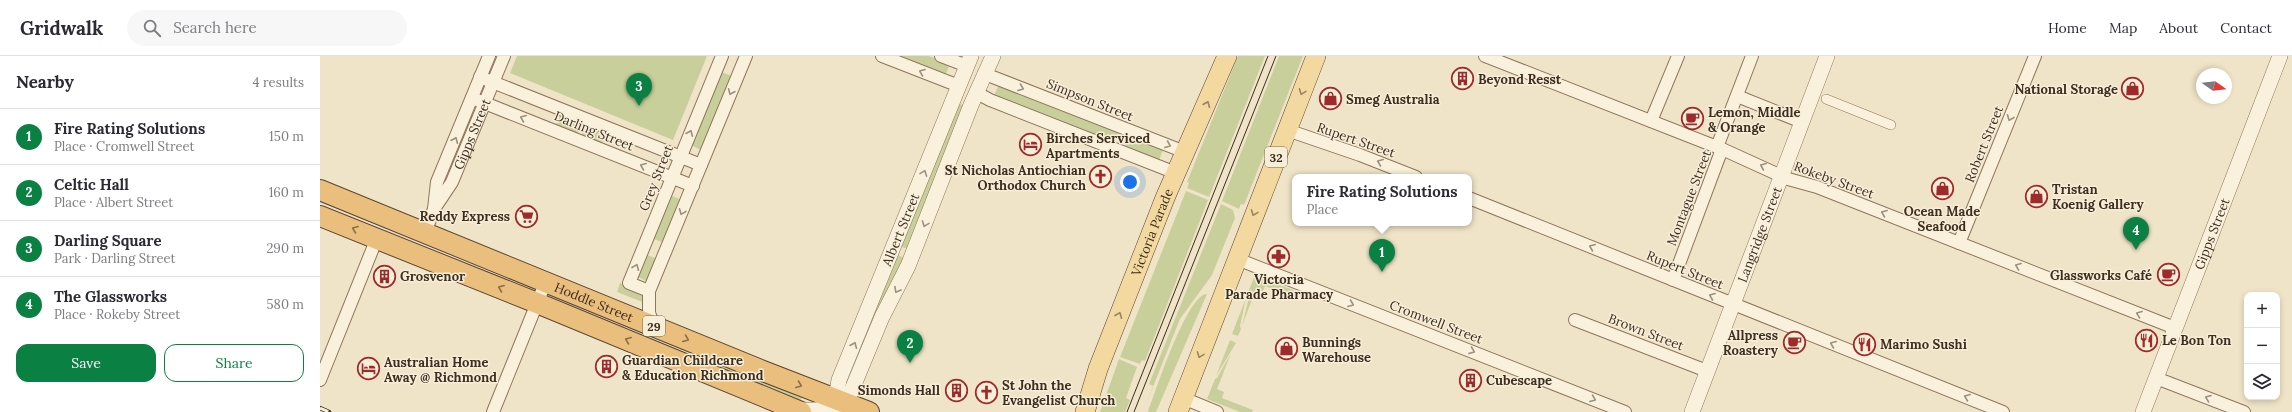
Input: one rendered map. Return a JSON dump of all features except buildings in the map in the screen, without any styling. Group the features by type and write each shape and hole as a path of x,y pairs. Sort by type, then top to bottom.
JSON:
{"highway":[{"name":"Hoddle Street","path":"320,190 546,281 839,404 866,411"},
{"name":"Hoddle Street","path":"320,216 538,303 797,410"}],"main road":[{"name":"Victoria Parade","path":"1085,412 1098,370 1176,173 1227,56"},
{"name":"32","path":"1180,405 1316,56"},
{"path":"1076,412 1098,370"}],"street":[{"name":"Gipps Street","path":"434,209 452,182 504,56"},
{"path":"654,326 649,313 649,291 746,56"},
{"path":"882,56 1176,173"},
{"path":"941,56 969,61 984,74"},
{"name":"Albert Street","path":"839,404 851,392 882,317 912,256 984,74 993,56"},
{"name":"Rokeby Street","path":"1485,56 1720,148 1781,175 2175,328"},
{"path":"1651,121 1678,56"},
{"name":"Montague Street","path":"1673,280 1752,56"},
{"name":"Langridge Street","path":"1692,412 1827,56"},
{"name":"Robert Street","path":"1959,243 2035,56"},
{"name":"Gipps Street","path":"2143,412 2280,56"},
{"name":"Gipps Street","path":"425,232 434,209 440,176 488,59"},
{"path":"488,59 499,68"},
{"name":"Grey Street","path":"649,291 629,283 680,156 720,60 739,72"},
{"name":"Albert Street","path":"839,404 840,380 969,61"},
{"name":"Simpson Street","path":"984,74 1185,152"},
{"name":"Darling Street","path":"480,77 701,165"},
{"path":"1737,96 1802,122"},
{"name":"Darling Street","path":"472,98 693,186"},
{"path":"1826,99 1891,125"},
{"name":"Rupert Street","path":"1287,130 1360,155 1408,174"},
{"path":"440,176 452,182"},
{"name":"Rupert Street","path":"1472,199 2003,412"},
{"path":"320,380 377,238"},
{"path":"894,249 912,256"},
{"name":"Cromwell Street","path":"1236,259 1626,412"},
{"path":"493,412 546,281"},
{"name":"Brown Street","path":"1575,320 1707,371"},
{"name":"Albert Street","path":"859,372 858,391 866,411"},
{"path":"2156,378 2244,412"},
{"path":"797,410 820,409 839,404"},
{"path":"1180,405 1218,412"}],"green space":[{"path":"517,56 707,56 673,140 510,73"},
{"path":"895,56 929,56 950,64 945,76"},
{"path":"1238,56 1265,56 1209,197 1187,188 1189,183 1187,182"},
{"path":"1279,56 1303,56 1244,205 1241,204 1239,209 1222,201"},
{"path":"721,72 732,76 701,150 691,145"},
{"path":"999,84 1119,132 1114,144 994,96"},
{"path":"959,104 963,105 908,248 904,248 901,246"},
{"path":"471,115 474,117 452,170 449,169"},
{"path":"560,116 580,125 577,133 556,124"},
{"path":"585,127 605,135 602,143 582,135"},
{"path":"1129,135 1163,149 1159,161 1124,148"},
{"path":"1186,191 1208,200 1145,361 1142,360 1140,364 1120,357"},
{"path":"672,196 682,200 664,243 654,239"},
{"path":"1221,204 1233,210 1235,218 1212,275 1180,319 1145,407 1153,386 1149,384"},
{"path":"647,255 658,259 648,282 638,277"},
{"path":"898,255 904,258 849,382 845,381"},
{"path":"1255,275 1298,292 1296,298 1265,286 1263,291 1256,289 1242,326 1249,297 1247,295"},
{"path":"620,283 646,296 645,303 617,292"},
{"path":"1207,294 1156,412 1148,412 1164,366 1181,326 1199,298"},
{"path":"1246,298 1240,326 1241,329 1238,336 1232,334"},
{"path":"1230,340 1236,343 1216,376"},
{"path":"1231,353 1217,389 1224,392 1222,398 1253,410 1252,412 1240,412 1207,399 1215,379"},
{"path":"701,358 802,398 800,401 700,360"},
{"path":"1119,359 1137,367 1126,398 1130,400 1125,412 1100,412"}],"tram line":[{"path":"1127,412 1268,56"},
{"path":"1134,412 1276,56"}],"railway":[{"path":"320,408 329,412"}],"place":[{"name":"Beyond Resst","path":"1463,79"},
{"name":"National Storage","path":"2133,89"},
{"name":"Smeg Australia","path":"1330,99"},
{"name":"Darling Square","path":"639,106"},
{"name":"Lemon, Middle & Orange","path":"1693,119"},
{"name":"Birches Serviced Apartments","path":"1031,145"},
{"name":"St Nicholas Antiochian Orthodox Church","path":"1101,177"},
{"name":"Ocean Made Seafood","path":"1942,189"},
{"name":"Tristan Koenig Gallery","path":"2036,196"},
{"name":"Reddy Express","path":"526,216"},
{"name":"The Glassworks","path":"2136,250"},
{"name":"Victoria Parade Pharmacy","path":"1279,257"},
{"name":"Fire Rating Solutions","path":"1382,272"},
{"name":"Glassworks Café","path":"2168,275"},
{"name":"Grosvenor","path":"384,276"},
{"name":"Le Bon Ton","path":"2146,340"},
{"name":"Allpress Roastery","path":"1794,342"},
{"name":"Marimo Sushi","path":"1864,344"},
{"name":"Bunnings Warehouse","path":"1287,349"},
{"name":"Celtic Hall","path":"910,363"},
{"name":"Guardian Childcare & Education Richmond","path":"606,367"},
{"name":"Australian Home Away @ Richmond","path":"369,369"},
{"name":"Cubescape","path":"1471,380"},
{"name":"Simonds Hall","path":"956,390"},
{"name":"St John the Evangelist Church","path":"987,392"}]}
